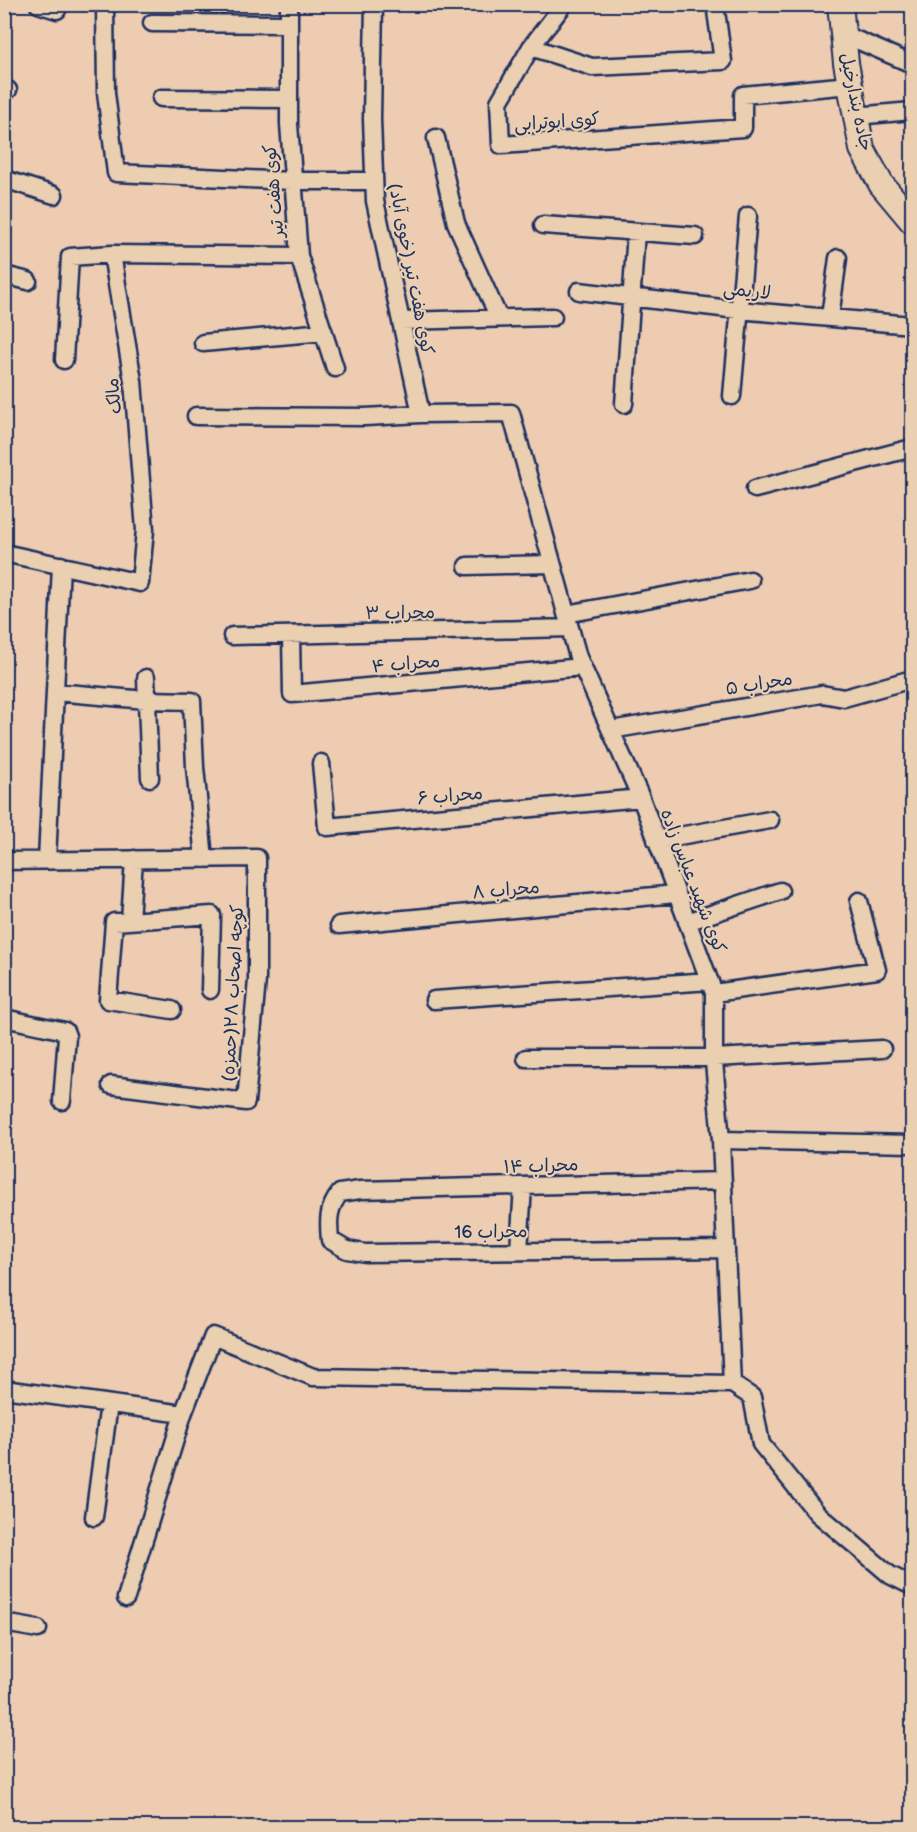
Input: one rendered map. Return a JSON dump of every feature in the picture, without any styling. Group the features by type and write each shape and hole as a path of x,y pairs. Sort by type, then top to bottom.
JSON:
{"main road":[{"name":"جاده بندارخیل","path":"840,4 850,85 862,149 881,184 912,221"}],"street":[{"path":"38,4 57,10"},
{"path":"105,4 106,93 116,173 292,181 373,180"},
{"name":"کوی هفت تیر","path":"290,4 289,99 292,181 299,256 335,369"},
{"name":"کوی هفت تیر (خوی آباد)","path":"374,4 373,180 375,201 422,414"},
{"name":"کوی ابوترابی","path":"564,4 531,47 499,102 501,145 743,128 743,95 850,85"},
{"path":"531,47 592,68 723,61 715,4"},
{"path":"152,22 289,24"},
{"path":"843,34 912,64"},
{"path":"160,98 289,99"},
{"path":"856,116 912,111"},
{"path":"436,138 456,224 499,318"},
{"path":"4,179 54,195"},
{"path":"732,396 748,216"},
{"path":"543,225 695,236"},
{"path":"624,404 636,232"},
{"path":"64,360 70,257 111,254 299,256"},
{"name":"مالک","path":"4,553 140,583 146,530 133,381 111,254"},
{"path":"830,317 838,258"},
{"path":"4,275 28,281"},
{"name":"لاریمی","path":"579,291 631,295 738,310 912,325"},
{"path":"401,321 553,317"},
{"path":"203,343 324,332"},
{"name":"کوی شهید عباس زاده","path":"422,414 511,413 582,667 641,798 712,987 732,1384"},
{"path":"196,416 365,417 422,414"},
{"path":"755,489 912,448"},
{"path":"467,566 552,564"},
{"path":"47,860 61,565"},
{"name":"محراب ۳","path":"232,636 568,621 750,580"},
{"name":"محراب ۴","path":"291,635 292,694 582,667"},
{"path":"146,678 150,778"},
{"name":"محراب ۵","path":"610,730 822,694 844,698 912,679"},
{"path":"4,861 204,859 195,767 192,701 146,700 55,692"},
{"name":"محراب ۶","path":"321,763 327,827 641,798"},
{"path":"656,840 770,820"},
{"name":"کوچه اصحاب ۲۸(حمزه)","path":"111,1085 246,1102 257,980 257,858 204,859"},
{"path":"130,921 134,859"},
{"path":"687,922 780,891"},
{"name":"محراب ۸","path":"339,925 676,894"},
{"path":"434,1000 712,987 878,970 859,901"},
{"path":"172,1010 108,1000 114,922 212,915 210,990"},
{"path":"4,1018 65,1031 67,1036 62,1101"},
{"path":"526,1058 714,1058 882,1049"},
{"path":"721,1140 912,1144"},
{"name":"محراب ۱۴","path":"360,1190 723,1181"},
{"path":"519,1251 523,1186"},
{"name":"محراب 16","path":"360,1190 340,1193 330,1206 330,1240 347,1250 365,1253 726,1249"},
{"path":"126,1598 183,1414 213,1336 313,1377 732,1384 752,1397 761,1444 817,1513 890,1575 912,1586"},
{"path":"4,1389 183,1414"},
{"path":"94,1517 109,1404"},
{"path":"4,1623 38,1629"}]}
